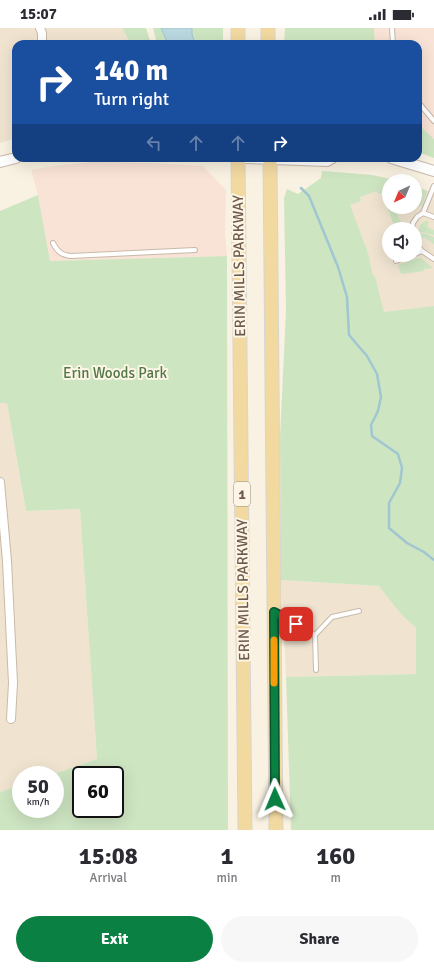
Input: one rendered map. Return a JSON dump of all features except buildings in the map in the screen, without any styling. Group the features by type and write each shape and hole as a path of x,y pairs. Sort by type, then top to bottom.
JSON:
{"main road":[{"path":"238,28 238,40"},
{"path":"268,28 268,40"},
{"name":"ERIN MILLS PARKWAY","path":"238,162 245,830"},
{"name":"ERIN MILLS PARKWAY","path":"270,162 276,830"}],"street":[{"path":"40,28 42,40"},
{"path":"0,162 12,159"},
{"path":"404,162 434,172"},
{"path":"0,482 7,561 12,653 13,683 11,719"}],"lane":[{"path":"392,28 393,40"},
{"path":"422,107 434,121"},
{"path":"414,222 417,217 423,213 434,186"},
{"path":"423,213 434,217"},
{"path":"53,243 56,250 63,255 71,256 195,250"},
{"path":"422,252 434,260"},
{"path":"316,670 315,635 332,617 359,611"},
{"path":"274,612 315,635"}],"shaded area":[{"path":"0,28 122,28 129,40 12,40 12,139 0,143"},
{"path":"374,28 434,28 434,139 422,128 422,40 375,40"},
{"path":"91,162 203,166 226,190 225,232 227,256 50,261 38,195 31,170"},
{"path":"322,171 382,177 382,214 422,214 422,189 434,193 434,317 383,327"},
{"path":"0,403 7,403 26,511 80,509 97,759 77,766 72,766 72,768 64,770 64,766 12,766 12,788 0,792"},
{"path":"281,580 379,586 416,628 416,674 286,677"}],"green space":[{"path":"122,28 146,28 150,40 129,40"},
{"path":"153,28 161,28 166,40 156,40"},
{"path":"192,28 223,28 223,40 194,40"},
{"path":"285,28 374,28 375,40 284,40"},
{"path":"422,128 434,139 434,158 422,154"},
{"path":"322,171 382,177 382,193 378,194 377,191 360,197 361,201 350,205 368,253 384,312 434,306 434,830 291,830 286,677 416,674 416,628 400,613 379,586 281,580 280,437 286,311 284,198 287,189 298,194 321,178"},
{"path":"422,189 427,191 422,205"},
{"name":"Erin Woods Park","path":"38,195 50,261 227,256 228,830 0,830 0,792 12,788 12,818 64,818 64,770 72,768 72,818 124,818 124,766 77,766 97,759 80,509 26,511 7,403 0,403 0,211"},
{"path":"390,214 397,214 398,218 402,222 393,222"},
{"path":"425,221 429,221 427,227 434,230 434,235 422,232 422,223"},
{"path":"422,234 434,237 434,244 424,237 422,240"},
{"path":"422,259 433,268 424,269 424,271 401,274 398,265 406,262 422,262"}],"water":[{"path":"161,28 192,28 194,40 166,40"}],"waterway":[{"path":"301,188 309,196 338,267 347,297 349,335 367,356 377,374 381,397 378,411 371,425 372,436 398,454 402,468 400,483 389,503 389,528 407,543 424,552 434,560"}],"slow traffic":[{"path":"274,640 274,683"}],"route":[{"path":"275,799 274,612 296,624"}]}
